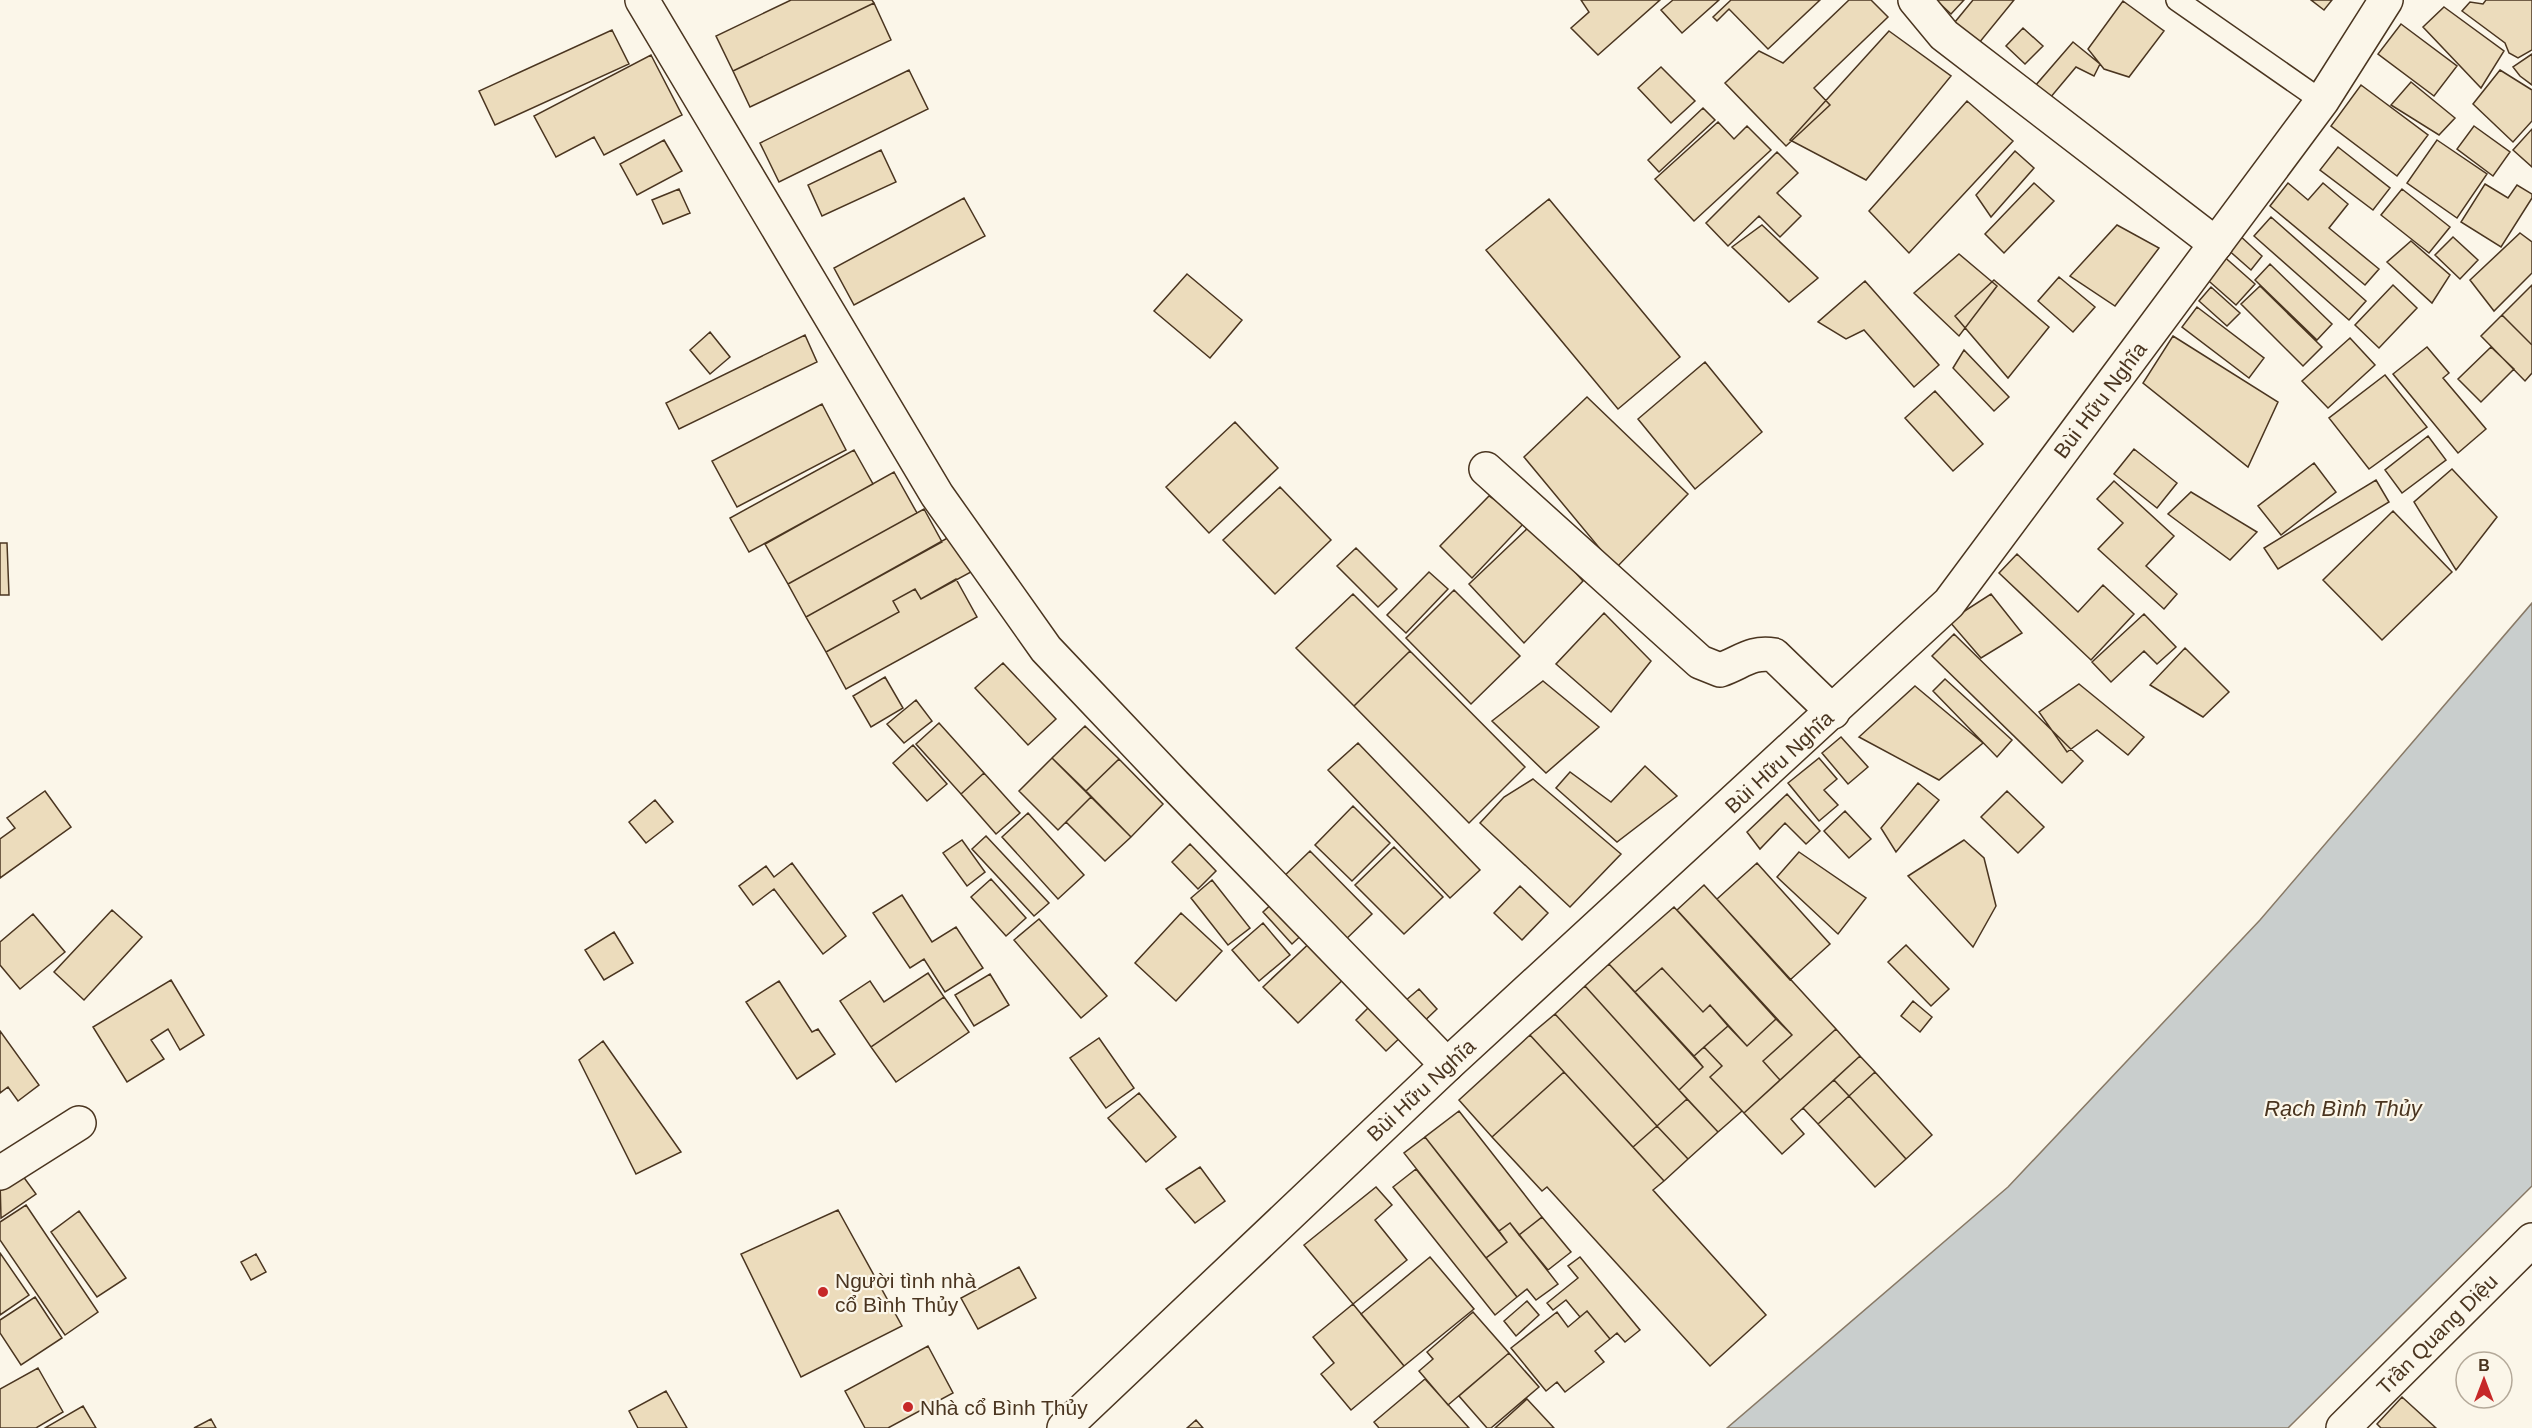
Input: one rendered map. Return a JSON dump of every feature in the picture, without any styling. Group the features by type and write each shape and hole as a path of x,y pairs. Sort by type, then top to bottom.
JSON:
{"street":[{"path":"642,0 938,495 1046,649 1447,1065"},
{"path":"1915,0 1944,35 2216,244"},
{"name":"Bùi Hữu Nghĩa","path":"1064,1428 1447,1065 1949,603 2322,101 2386,0"},
{"path":"1486,469 1701,662 1720,670 1736,665 1750,655 1762,653 1774,655 1833,712"},
{"path":"0,1173 79,1123"},
{"name":"Trần Quang Diệu","path":"2343,1428 2532,1240"}],"lane":[{"path":"2177,0 2322,101"}],"water":[{"name":"Rạch Bình Thủy","path":"2532,603 2532,1186 2288,1428 1727,1428 2008,1187 2260,920"}],"building":[{"path":"791,0 872,0 874,3 733,71 716,36"},
{"path":"1581,0 1660,0 1598,55 1571,28 1589,12"},
{"path":"1673,0 1719,0 1682,33 1661,10"},
{"path":"1731,0 1820,0 1768,49 1729,9 1717,21 1713,17"},
{"path":"1849,0 1871,0 1888,17 1814,88 1830,105 1786,146 1725,83 1759,51 1783,63"},
{"path":"1936,0 1964,0 1951,14"},
{"path":"1973,0 2014,0 1979,43 1955,22"},
{"path":"2311,0 2332,0 2324,10"},
{"path":"2486,0 2532,0 2532,50 2518,58 2509,53 2505,43 2462,11 2470,2 2483,4"},
{"path":"2123,1 2164,31 2129,77 2104,69 2088,49"},
{"path":"874,3 891,40 750,107 733,71"},
{"path":"2444,7 2504,51 2481,88 2423,27"},
{"path":"2401,24 2457,66 2434,96 2378,54"},
{"path":"2023,28 2043,46 2025,64 2006,46"},
{"path":"612,30 629,64 495,125 479,91"},
{"path":"1889,31 1951,76 1866,180 1790,140"},
{"path":"2073,42 2100,64 2094,76 2076,67 2050,98 2035,86"},
{"path":"2532,54 2532,85 2513,67"},
{"path":"651,55 682,115 604,155 594,137 556,157 534,116"},
{"path":"1661,67 1695,101 1671,123 1638,88"},
{"path":"909,70 928,109 779,182 760,143"},
{"path":"2500,70 2532,90 2532,121 2513,142 2473,104"},
{"path":"2411,82 2455,118 2439,135 2391,105"},
{"path":"2361,85 2428,135 2397,176 2331,126"},
{"path":"1967,101 2013,141 1909,253 1869,211"},
{"path":"1703,108 1715,120 1659,172 1648,160"},
{"path":"1718,122 1734,139 1747,126 1771,150 1694,221 1655,179"},
{"path":"2474,126 2510,152 2493,176 2457,149"},
{"path":"2532,129 2532,167 2513,150"},
{"path":"664,140 682,171 637,195 620,164"},
{"path":"2437,140 2487,174 2457,218 2407,183"},
{"path":"2338,147 2390,188 2373,210 2320,170"},
{"path":"881,150 896,182 822,216 808,185"},
{"path":"2015,151 2034,168 1991,217 1976,195"},
{"path":"1777,152 1798,173 1777,193 1801,216 1780,237 1759,216 1728,246 1706,223"},
{"path":"2034,183 2054,201 2004,253 1985,234"},
{"path":"2288,183 2308,200 2323,183 2348,204 2329,228 2379,269 2365,285 2270,206"},
{"path":"2485,184 2508,198 2517,185 2532,194 2532,198 2501,247 2461,222"},
{"path":"679,189 690,213 663,224 652,200"},
{"path":"2402,189 2450,227 2429,253 2381,215"},
{"path":"964,198 985,236 854,305 834,268"},
{"path":"1549,199 1680,357 1618,409 1486,250"},
{"path":"2271,217 2366,301 2349,320 2254,236"},
{"path":"1762,225 1818,278 1789,302 1732,247"},
{"path":"2117,225 2159,248 2115,306 2070,276"},
{"path":"2520,233 2532,242 2532,273 2494,311 2470,280"},
{"path":"2238,234 2262,256 2251,270 2226,248"},
{"path":"2453,237 2478,260 2460,279 2435,255"},
{"path":"2411,241 2450,275 2432,303 2387,262"},
{"path":"1959,254 1997,286 1959,336 1914,293"},
{"path":"2221,254 2255,284 2236,305 2202,275"},
{"path":"2270,264 2332,324 2317,340 2255,280"},
{"path":"1187,274 1242,320 1210,358 1154,311"},
{"path":"2059,277 2095,307 2073,332 2038,301"},
{"path":"1994,280 2049,327 2008,378 1955,316"},
{"path":"1865,281 1939,365 1914,387 1864,330 1846,339 1818,322"},
{"path":"2393,285 2417,308 2379,348 2355,325"},
{"path":"2532,285 2532,345 2502,315"},
{"path":"2260,286 2322,347 2303,366 2241,304"},
{"path":"2211,287 2240,313 2227,326 2199,301"},
{"path":"2197,307 2264,358 2249,378 2182,327"},
{"path":"2502,315 2532,345 2532,373 2525,381 2481,336"},
{"path":"710,332 730,357 710,374 690,350"},
{"path":"805,335 817,362 679,429 666,403"},
{"path":"2173,336 2278,402 2248,467 2143,383"},
{"path":"2350,338 2375,365 2328,408 2302,381"},
{"path":"2427,347 2449,373 2443,378 2486,429 2458,453 2393,374"},
{"path":"2491,347 2514,369 2481,402 2458,379"},
{"path":"1964,350 2009,397 1994,411 1953,368"},
{"path":"1705,362 1762,432 1695,489 1638,419"},
{"path":"2385,375 2427,427 2369,469 2329,418"},
{"path":"1935,391 1983,444 1953,471 1905,418"},
{"path":"1587,397 1688,494 1616,568 1524,457"},
{"path":"822,404 846,450 737,507 712,461"},
{"path":"1235,422 1278,468 1209,533 1166,487"},
{"path":"2428,436 2446,460 2402,493 2385,470"},
{"path":"2134,449 2177,483 2157,508 2114,474"},
{"path":"854,450 873,484 749,552 730,518"},
{"path":"2314,463 2336,492 2281,535 2258,506"},
{"path":"2452,469 2497,517 2456,570 2414,502"},
{"path":"894,472 917,513 788,584 765,544"},
{"path":"2376,480 2389,502 2278,569 2264,548"},
{"path":"2114,481 2174,536 2146,566 2177,594 2164,609 2098,549 2123,523 2097,499"},
{"path":"1280,487 1331,540 1275,594 1223,540"},
{"path":"2191,492 2257,532 2230,560 2168,514"},
{"path":"1489,496 1526,521 1472,578 1440,546"},
{"path":"924,509 942,542 806,617 788,584"},
{"path":"2393,511 2452,572 2382,640 2323,580"},
{"path":"1532,524 1583,581 1524,643 1469,584"},
{"path":"951,536 971,572 921,599 915,589 893,601 899,612 826,652 806,617"},
{"path":"0,543 7,543 9,595 0,595"},
{"path":"1356,548 1397,589 1378,607 1337,566"},
{"path":"2017,554 2078,612 2103,585 2134,614 2091,660 1999,573"},
{"path":"1429,572 1448,589 1406,633 1387,615"},
{"path":"956,579 977,617 846,689 826,652 899,612 893,601 915,589 921,599"},
{"path":"1454,590 1520,656 1471,704 1406,638"},
{"path":"1353,594 1410,651 1354,706 1296,648"},
{"path":"1991,594 2022,633 1981,658 1949,621"},
{"path":"1604,613 1651,661 1611,712 1556,664"},
{"path":"2144,614 2176,647 2157,664 2144,651 2111,682 2092,662"},
{"path":"1954,634 2083,761 2062,783 1932,656"},
{"path":"2185,648 2229,692 2203,717 2150,685"},
{"path":"1410,651 1525,767 1469,823 1354,706"},
{"path":"1003,663 1056,719 1028,745 975,688"},
{"path":"885,677 903,708 871,727 853,696"},
{"path":"1945,679 2012,740 1997,757 1933,691"},
{"path":"1543,681 1599,727 1546,773 1492,721"},
{"path":"2079,684 2144,737 2128,755 2097,730 2067,752 2039,712"},
{"path":"1915,686 1983,743 1939,780 1859,737"},
{"path":"916,700 932,721 904,743 887,724"},
{"path":"939,723 984,773 961,794 916,744"},
{"path":"1085,726 1119,759 1086,791 1052,758"},
{"path":"1841,737 1868,767 1848,784 1822,753"},
{"path":"1358,743 1480,870 1450,898 1328,770"},
{"path":"913,745 947,784 927,801 893,763"},
{"path":"1052,758 1091,797 1058,830 1019,791"},
{"path":"1819,758 1837,779 1824,790 1838,805 1819,821 1788,783"},
{"path":"1119,759 1163,804 1131,837 1086,791"},
{"path":"1645,766 1677,796 1617,842 1556,788 1570,772 1611,802"},
{"path":"984,773 1020,813 996,834 961,794"},
{"path":"1533,779 1621,854 1570,907 1480,823 1504,797"},
{"path":"1918,783 1939,800 1896,852 1881,828"},
{"path":"45,791 71,827 0,878 0,839 15,828 7,818"},
{"path":"2007,791 2044,827 2018,853 1981,817"},
{"path":"1787,794 1820,831 1806,844 1785,823 1760,849 1747,832"},
{"path":"1091,797 1131,837 1105,861 1066,822"},
{"path":"655,800 673,822 646,843 629,822"},
{"path":"1353,806 1390,843 1352,881 1315,845"},
{"path":"1845,811 1871,839 1849,858 1824,831"},
{"path":"1028,813 1084,875 1058,899 1002,837"},
{"path":"986,836 1049,903 1034,916 972,849"},
{"path":"962,840 985,872 967,886 943,853"},
{"path":"1964,840 1984,858 1996,906 1973,947 1908,876"},
{"path":"1190,844 1216,871 1198,889 1172,862"},
{"path":"1394,847 1443,897 1404,934 1355,885"},
{"path":"1310,851 1372,914 1340,945 1278,882"},
{"path":"1799,852 1866,898 1838,934 1777,877"},
{"path":"792,863 846,936 823,954 774,889 753,905 739,886 766,866 774,877"},
{"path":"1757,863 1830,944 1790,980 1717,899"},
{"path":"991,879 1026,918 1006,936 971,897"},
{"path":"1212,880 1250,928 1228,945 1191,898"},
{"path":"1704,885 1836,1029 1780,1080 1763,1061 1792,1035 1677,910"},
{"path":"1520,886 1548,913 1522,940 1494,913"},
{"path":"902,895 932,942 956,927 983,968 945,992 924,959 910,968 873,913"},
{"path":"1278,898 1308,929 1292,944 1263,912"},
{"path":"1674,907 1776,1019 1747,1046 1710,1005 1703,1012 1662,968 1635,992 1609,964"},
{"path":"112,910 142,937 84,1000 54,972"},
{"path":"1181,913 1222,951 1176,1001 1135,963"},
{"path":"33,914 65,952 20,989 0,965 0,942"},
{"path":"1039,919 1107,996 1081,1018 1014,940"},
{"path":"1263,923 1290,955 1259,981 1232,950"},
{"path":"614,932 633,963 604,980 585,950"},
{"path":"1316,937 1351,972 1298,1023 1263,987"},
{"path":"1906,945 1949,989 1931,1006 1888,962"},
{"path":"1609,964 1703,1067 1679,1090 1585,986"},
{"path":"1662,968 1703,1012 1710,1005 1728,1026 1694,1056 1635,992"},
{"path":"928,973 944,997 871,1047 840,1001 870,981 884,1002"},
{"path":"990,974 1009,1005 974,1026 955,995"},
{"path":"171,980 204,1035 180,1050 168,1029 151,1040 164,1059 127,1082 93,1027"},
{"path":"779,981 812,1032 818,1029 835,1054 797,1079 746,1002"},
{"path":"1585,986 1687,1099 1657,1126 1555,1014"},
{"path":"1419,989 1437,1009 1417,1028 1398,1007"},
{"path":"944,997 969,1032 896,1082 871,1047"},
{"path":"1375,1001 1405,1033 1386,1051 1356,1020"},
{"path":"1913,1001 1932,1017 1920,1032 1901,1016"},
{"path":"1555,1014 1657,1126 1633,1147 1530,1035"},
{"path":"1776,1019 1792,1035 1763,1061 1780,1080 1744,1113 1710,1077 1722,1066 1704,1047 1728,1026 1747,1046"},
{"path":"1836,1029 1860,1056 1791,1119 1804,1134 1782,1154 1744,1113"},
{"path":"0,1031 39,1085 18,1101 8,1087 0,1093"},
{"path":"1530,1035 1564,1072 1492,1137 1459,1100"},
{"path":"1099,1038 1134,1088 1106,1108 1070,1058"},
{"path":"603,1041 681,1152 636,1174 579,1060"},
{"path":"1704,1047 1722,1066 1710,1077 1742,1111 1718,1132 1679,1090 1703,1067 1694,1056"},
{"path":"1860,1056 1875,1072 1849,1096 1834,1080"},
{"path":"1564,1072 1664,1181 1653,1190 1766,1315 1710,1366 1547,1187 1542,1191 1492,1137"},
{"path":"1875,1072 1932,1135 1906,1159 1849,1096"},
{"path":"1834,1080 1849,1096 1818,1124 1803,1108"},
{"path":"1139,1093 1176,1137 1146,1162 1108,1118"},
{"path":"1849,1096 1906,1159 1875,1187 1818,1124"},
{"path":"1687,1099 1718,1132 1688,1159 1657,1126"},
{"path":"1459,1111 1542,1217 1519,1235 1510,1223 1499,1231 1425,1137"},
{"path":"1657,1126 1688,1159 1664,1181 1633,1147"},
{"path":"1425,1137 1507,1242 1486,1258 1404,1153"},
{"path":"1200,1167 1225,1201 1195,1223 1166,1189"},
{"path":"17,1168 36,1194 1,1218 0,1180"},
{"path":"1416,1169 1517,1297 1495,1315 1393,1187"},
{"path":"1376,1187 1392,1205 1375,1220 1407,1260 1353,1304 1304,1245"},
{"path":"26,1205 98,1312 65,1335 0,1240 0,1222"},
{"path":"838,1210 902,1326 801,1377 741,1254"},
{"path":"79,1211 126,1278 97,1297 51,1232"},
{"path":"1542,1217 1571,1252 1548,1270 1519,1235"},
{"path":"1510,1223 1558,1284 1536,1300 1527,1289 1517,1297 1486,1258 1507,1242 1499,1231"},
{"path":"0,1253 29,1295 0,1315"},
{"path":"256,1254 266,1272 251,1280 241,1262"},
{"path":"1430,1257 1474,1309 1404,1366 1361,1314"},
{"path":"1580,1257 1640,1330 1625,1342 1617,1333 1610,1339 1587,1311 1580,1317 1566,1300 1553,1310 1547,1303 1578,1278 1568,1266"},
{"path":"1019,1267 1036,1298 978,1329 961,1298"},
{"path":"35,1297 62,1338 21,1365 0,1333 0,1320"},
{"path":"1527,1301 1539,1315 1516,1336 1504,1321"},
{"path":"1353,1304 1404,1366 1351,1410 1321,1374 1334,1363 1313,1337"},
{"path":"1587,1311 1610,1339 1595,1351 1604,1362 1565,1392 1557,1382 1546,1391 1511,1348 1557,1312 1568,1327"},
{"path":"1473,1312 1509,1353 1448,1405 1419,1371 1433,1359 1427,1352"},
{"path":"928,1346 953,1393 888,1428 865,1428 845,1391"},
{"path":"1509,1353 1539,1387 1491,1428 1487,1428 1459,1396"},
{"path":"38,1368 63,1412 36,1428 0,1428 0,1389"},
{"path":"1425,1379 1469,1428 1379,1428 1374,1422"},
{"path":"666,1391 687,1428 638,1428 629,1411"},
{"path":"2402,1397 2436,1428 2381,1428 2377,1424"},
{"path":"1527,1399 1554,1428 1495,1428"},
{"path":"83,1406 96,1428 45,1428"},
{"path":"211,1419 216,1428 194,1428"},
{"path":"1196,1420 1203,1428 1187,1428"}],"place":[{"name":"Người tình nhà cổ Bình Thủy","path":"823,1292"},
{"name":"Nhà cổ Bình Thủy","path":"908,1407"}]}
